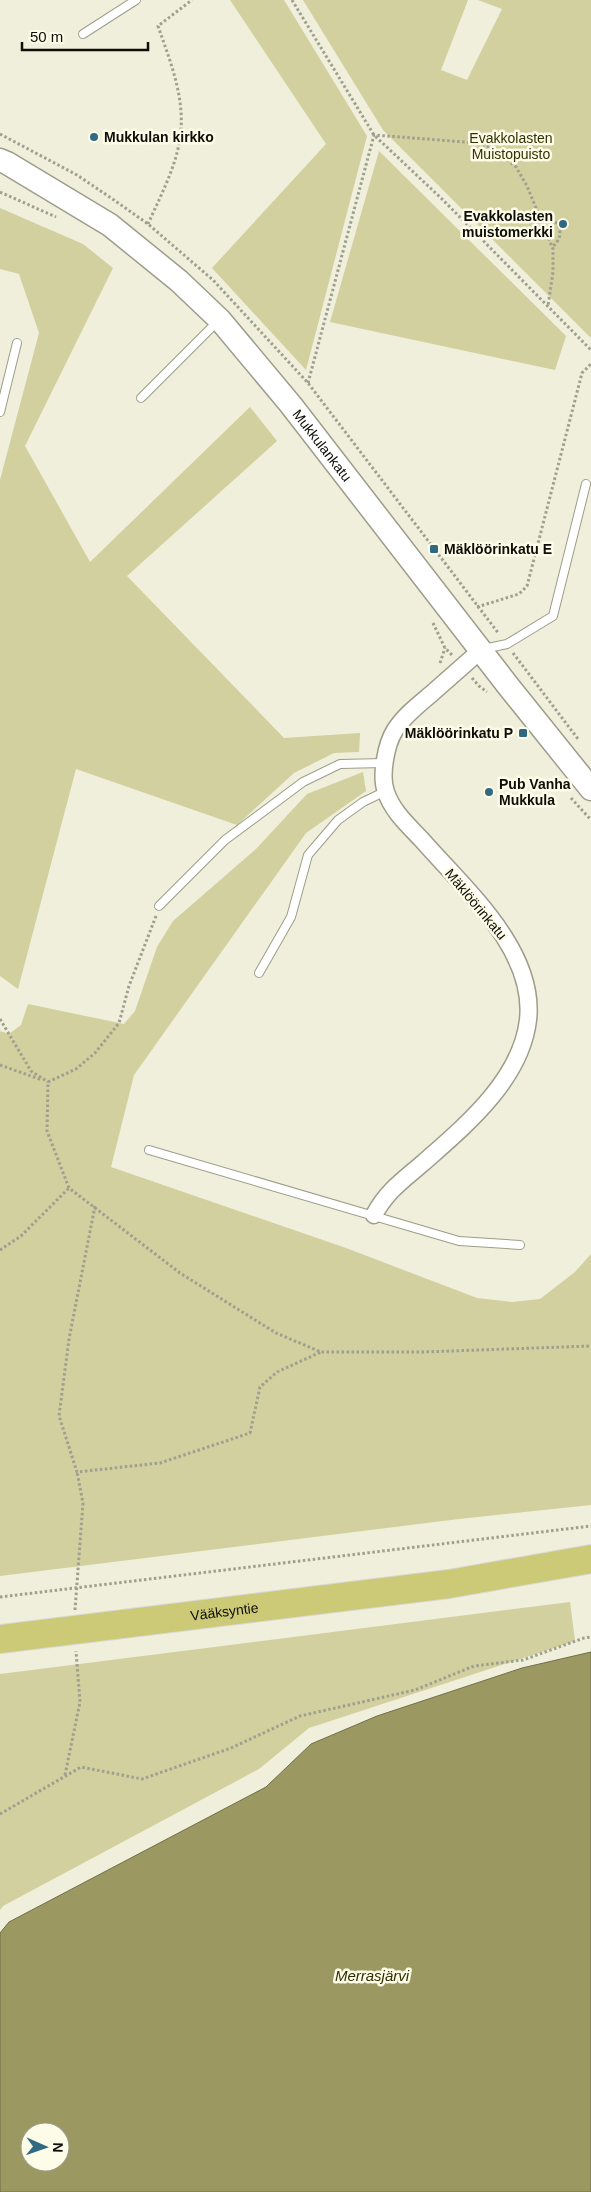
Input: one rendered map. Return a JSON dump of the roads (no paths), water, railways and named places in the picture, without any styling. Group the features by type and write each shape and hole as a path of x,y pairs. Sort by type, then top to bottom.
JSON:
{"highway":[{"name":"Vääksyntie","path":"0,1639 449,1584 591,1559"},
{"name":"Vääksyntie","path":"449,1584 591,1576"}],"street":[{"name":"Mukkulankatu","path":"0,160 110,225 179,281 220,320 291,405 591,789"},
{"name":"Mäklöörinkatu","path":"374,1215 384,1197 476,1117 508,1073 523,1046 529,1019 526,990 516,955 496,924 399,815 386,792 384,763 395,730 410,713 481,650"}],"lane":[{"path":"83,34 125,3 136,0"},
{"path":"141,398 220,320"},
{"path":"0,412 17,343"},
{"path":"481,650 507,644 553,616 586,484"},
{"path":"159,906 225,840 303,782 340,764 384,763"},
{"path":"258,973 291,917 308,855 338,820 363,802 386,792"},
{"path":"149,1150 459,1241 520,1245"}],"water":[{"name":"Merrasjärvi","path":"591,1652 591,2192 0,2192 0,1933 9,1922 266,1787 311,1744 377,1716 522,1668"}],"place":[{"name":"Mukkulan kirkko","path":"94,137"},
{"name":"Evakkolasten muistomerkki","path":"563,224"},
{"name":"Mäklöörinkatu E","path":"434,549"},
{"name":"Mäklöörinkatu P","path":"523,733"},
{"name":"Pub Vanha Mukkula","path":"489,792"}],"park label":[{"name":"Evakkolasten Muistopuisto","path":"511,146"}]}
